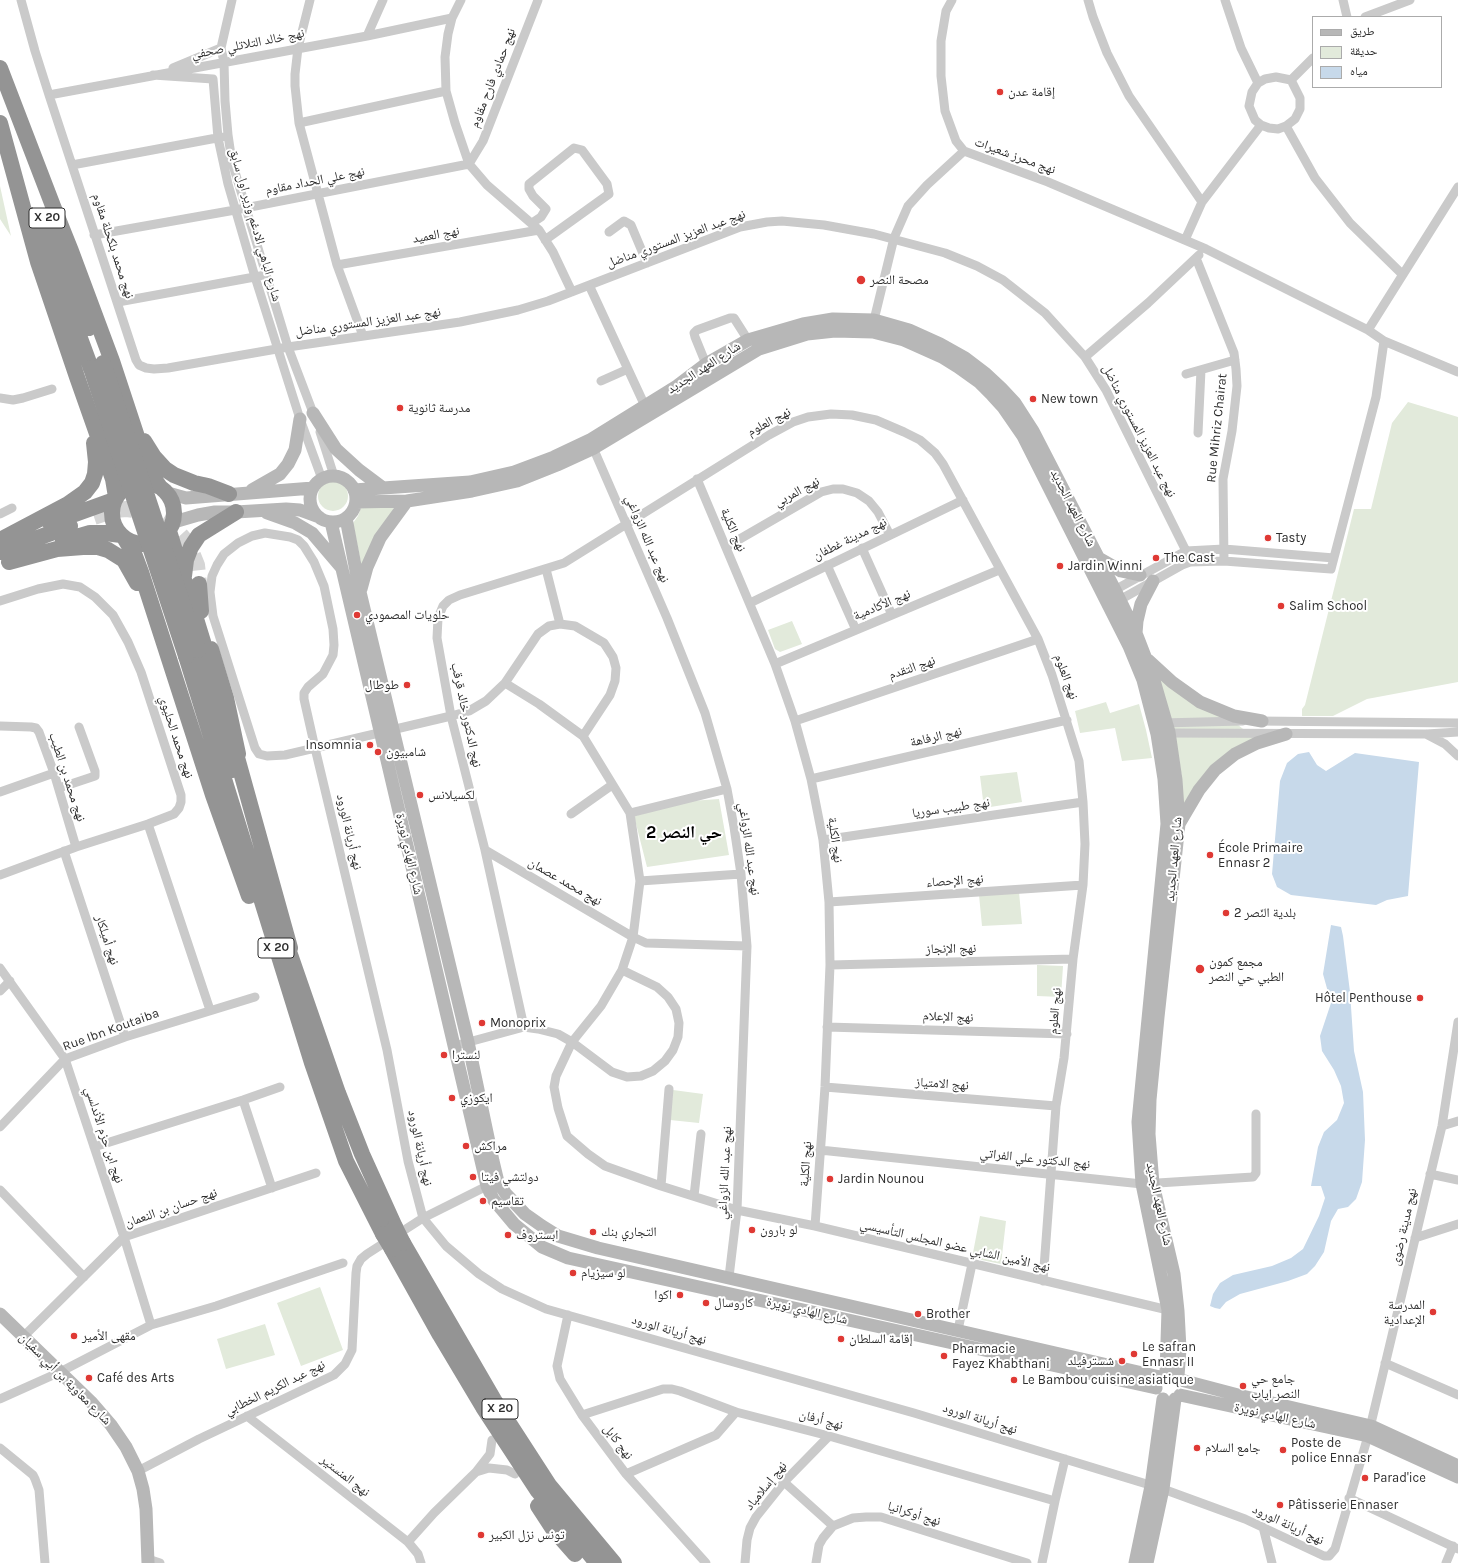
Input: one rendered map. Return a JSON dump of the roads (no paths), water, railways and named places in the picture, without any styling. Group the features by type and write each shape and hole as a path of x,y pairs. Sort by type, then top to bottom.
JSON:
{"highway":[{"name":"X 20","path":"0,69 34,180 66,272 192,653 266,885 340,1100 362,1154 389,1230"},
{"path":"0,69 112,361 148,470 173,502 174,512 171,526 162,538 154,543 139,544 123,537 104,533 90,534 2,552"},
{"name":"X 20","path":"0,111 34,215 97,366"},
{"path":"0,123 38,262 113,479 115,499 112,509 112,519 115,528 123,537 135,556 141,572 213,795 266,945 312,1063"},
{"path":"2,552 85,492 92,483 95,474 95,448 77,378"},
{"path":"132,418 154,457 165,469 182,479 229,494"},
{"path":"2,552 115,499 127,487 141,482 151,483 164,490"},
{"path":"184,577 186,560 191,547 200,535 236,512"},
{"path":"2,552 94,517"},
{"path":"171,526 184,577 273,882 299,980"},
{"path":"2,552 98,547 118,555 124,560 136,579 176,679"},
{"path":"199,584 201,610 226,698 242,774"},
{"name":"X 20","path":"192,653 312,1063 346,1162 494,1400 545,1478 584,1529 614,1563"},
{"name":"X 20","path":"398,1246 440,1335 483,1407 538,1491 597,1563"},
{"path":"440,1335 492,1440 553,1529 583,1563"}],"main road":[{"name":"شارع العهد الجديد","path":"355,496 383,488 470,482 514,472 592,444 706,364 748,340 803,324 832,319 909,330 940,344 965,358 986,374 1015,403 1033,431 1099,558 1112,598 1162,728 1167,824 1138,1122 1168,1310 1170,1386"},
{"name":"شارع العهد الجديد","path":"355,496 407,501 472,492 517,481 557,466 592,444 759,349 807,334 873,326 942,357 979,382 1003,407 1023,436 1112,598 1136,634 1145,658 1176,780 1179,824 1149,1116 1150,1158 1147,1184 1174,1274 1180,1349 1170,1386 1147,1563"},
{"path":"313,413 336,449 359,470 383,488"},
{"path":"248,493 280,474 288,464 295,450 300,419"},
{"path":"164,490 186,498 248,493 323,481 346,480 355,496 352,511 346,518 339,521 325,519 300,510 257,510 209,513 171,526"},
{"path":"323,481 311,495 311,504 314,511 325,519"},
{"path":"360,592 367,567 380,538 407,501"},
{"path":"257,510 295,523 312,534 342,567"},
{"name":"شارع الهادي نويرة","path":"346,518 387,731 454,1046 497,1204 514,1224 527,1236 542,1247 568,1258 1170,1386 1238,1395 1369,1431 1458,1466"},
{"name":"شارع الهادي نويرة","path":"325,519 342,567 387,731 468,1042 492,1184 506,1194 526,1214 558,1236 598,1248 958,1330 1170,1386"},
{"path":"1099,558 1108,565 1120,571 1140,575"},
{"path":"1136,634 1141,604 1153,582"},
{"path":"1145,658 1172,682 1200,702 1234,716 1262,721"},
{"path":"1179,824 1199,790 1215,770 1240,751 1257,743 1286,734"},
{"name":"شارع معاوية بن أبي سفيان","path":"0,1314 92,1403 111,1424 126,1447 138,1471 143,1489 152,1562"},
{"name":"شارع الهادي نويرة","path":"1369,1431 1458,1477"},
{"name":"شارع العهد الجديد","path":"1135,1563 1157,1488"}],"street":[{"name":"نهج محمد بلكحلة مقاوم","path":"21,0 35,52 136,360 140,365 146,368 168,368 278,349"},
{"path":"153,76 221,48 232,0"},
{"path":"310,0 298,48 295,86 299,123 337,265 363,336"},
{"path":"367,36 383,0"},
{"path":"461,0 452,18 448,34 446,91 469,164 493,190 539,230 572,292"},
{"name":"نهج حمادي فارح مقاوم","path":"469,164 483,142 538,0"},
{"path":"952,0 946,11 941,41 940,76 946,111 956,141 964,151"},
{"path":"1088,0 1107,53 1129,96 1202,202"},
{"path":"1225,0 1241,48 1258,84"},
{"path":"1342,0 1347,16"},
{"path":"1368,16 1410,0"},
{"name":"نهج خالد التلاتلي صحفي","path":"49,95 367,36 452,18"},
{"name":"شارع الباهي الادغم وزير اول سابق","path":"221,48 224,62 228,135 234,172 288,347 313,413 323,481"},
{"path":"1291,80 1312,59"},
{"name":"شارع الباهي الادغم وزير اول سابق","path":"153,76 213,79 218,138 235,210 300,419 323,481"},
{"path":"1276,77 1291,80 1300,98 1300,109 1295,119 1286,126 1273,129 1261,125 1251,114 1249,106 1252,92 1258,84 1265,79 1276,77"},
{"path":"299,123 446,91"},
{"path":"1185,240 1202,202 1261,125"},
{"path":"1286,126 1315,178 1350,223 1402,274"},
{"path":"72,165 228,135"},
{"path":"532,223 541,217 546,209 533,196 529,189 529,184 574,148 582,150 607,184 609,194 545,240"},
{"name":"نهج محرز شعيرات","path":"873,326 894,238 908,206 927,185 964,151 1048,182 1206,249 1368,330 1384,341 1457,371"},
{"name":"نهج علي الحداد مقاوم","path":"94,234 246,208 469,164"},
{"path":"1368,330 1458,187"},
{"path":"609,232 624,221 630,225 647,263"},
{"name":"نهج عبد العزيز المستوري مناضل","path":"278,349 460,322 518,310 572,292 740,227 767,222 782,221 824,225 894,238 945,253 977,266 1003,280 1045,313 1085,357 1106,390 1186,551 1190,562"},
{"name":"نهج العميد","path":"337,265 539,230"},
{"path":"1085,357 1148,303 1206,249"},
{"name":"Rue Mihriz Chairat","path":"1196,258 1234,353 1235,360 1237,386 1232,431 1223,479 1224,561"},
{"path":"118,302 265,275"},
{"path":"589,285 645,406"},
{"path":"706,364 695,337 694,333 697,330 730,318 734,318 748,340"},
{"path":"1112,598 1153,582 1190,562 1224,561 1331,570 1376,397 1384,341"},
{"path":"1186,374 1235,360"},
{"path":"601,381 628,369"},
{"path":"1198,433 1201,370"},
{"path":"0,398 13,400 52,389"},
{"name":"نهج العلوم","path":"627,524 697,479 793,422 808,417 831,414 852,415 876,420 920,440 935,453 943,464 963,500 999,570 1038,639 1052,674 1079,761 1085,844 1083,885 1072,959 1067,1034 1056,1106 1043,1281"},
{"name":"نهج عبد الله الزواغي","path":"592,444 667,618 705,713 727,789 741,874 747,946 737,1210 729,1277"},
{"name":"نهج الكلية","path":"697,479 775,664 795,721 812,779 823,840 829,902 830,965 825,1088 815,1226"},
{"name":"نهج المربي","path":"726,547 821,492 833,489 843,489 857,493 869,501 878,512 890,535"},
{"name":"نهج مدينة غطفان","path":"750,604 963,500"},
{"path":"0,514 12,508"},
{"name":"نهج الدكتور خالد قرقب","path":"524,1027 485,850 451,716 437,638 438,618 443,606 449,600 460,595 564,563 627,524"},
{"name":"نهج أريانة الورود","path":"560,624 549,626 538,634 505,683 486,701 469,711 451,716 316,748 285,755 267,756 260,754 255,748 213,616 210,592 212,576 224,554 238,543 252,536 265,533 278,534 298,540 304,546 314,562 324,586 332,629 334,645 333,656 323,674 308,687 304,693 304,699 316,748 387,1050 408,1161 423,1218 446,1246 479,1274 502,1289 546,1309 914,1412 1157,1488 1214,1507 1263,1527 1331,1560 1331,1555 1335,1549 1369,1431"},
{"path":"862,548 892,615"},
{"path":"1112,598 1140,575 1186,551 1224,549 1334,558"},
{"path":"828,565 856,630"},
{"path":"546,569 560,624 575,626 604,643 613,657 616,668 615,681 610,695 583,736"},
{"name":"نهج الأكادمية","path":"775,664 999,570"},
{"name":"نهج محمد الحليوي","path":"0,600 38,588 63,584 80,587 95,597 113,615 128,642 141,672 181,795 179,808 174,814 64,851 0,875"},
{"name":"نهج التقدم","path":"795,721 1038,639"},
{"path":"505,683 539,704 583,736 630,813 640,880 632,937 622,970 601,1006 572,1042"},
{"name":"نهج الرفاهة","path":"812,779 1067,720"},
{"path":"1162,728 1262,721 1458,723"},
{"name":"نهج محمد بن الطيب","path":"0,726 31,726 36,728 41,736 54,773 76,847"},
{"path":"59,788 95,776 95,771 79,727"},
{"path":"1162,728 1286,734 1426,734 1458,732"},
{"path":"1426,734 1445,744 1458,756"},
{"path":"0,792 54,773"},
{"path":"571,814 612,785"},
{"path":"630,813 727,789"},
{"name":"نهج طبيب سوريا","path":"823,840 1083,802"},
{"path":"148,824 210,1010"},
{"name":"نهج محمد عصمان","path":"485,850 632,937 646,943 747,946"},
{"name":"نهج أميلكار","path":"64,851 125,1037"},
{"path":"640,880 741,874"},
{"name":"نهج الإحصاء","path":"829,902 1083,885"},
{"name":"نهج الإنجاز","path":"830,965 1072,959"},
{"name":"نهج ابن حزم الأندلسي","path":"0,968 65,1059 152,1325"},
{"path":"454,1046 524,1027 558,1034 572,1042 612,1072 627,1077 641,1076 653,1071 665,1061 673,1050 678,1037 679,1023 676,1009 668,996 657,987 622,970"},
{"path":"0,991 10,981"},
{"name":"Rue Ibn Koutaiba","path":"0,1127 65,1059 125,1037 255,996"},
{"name":"نهج مدينة رضوى","path":"1369,1431 1442,1126 1458,1022"},
{"name":"نهج الإعلام","path":"828,1027 1067,1034"},
{"name":"نهج الأمين الشابي عضو المجلس التأسيسي","path":"572,1042 556,1076 554,1086 558,1108 567,1136 605,1166 661,1186 737,1210 815,1226 1168,1310"},
{"path":"94,1147 280,1087"},
{"name":"نهج الامتياز","path":"825,1088 1056,1106"},
{"path":"661,1186 669,1089"},
{"path":"243,1100 272,1188"},
{"name":"نهج الدكتور علي الفراتي","path":"820,1150 1147,1184 1253,1177 1256,1173 1256,1114"},
{"path":"1442,1126 1458,1121"},
{"path":"694,1196 701,1134"},
{"name":"نهج حسان بن النعمان","path":"23,1337 124,1238 316,1173"},
{"path":"1430,1174 1458,1180"},
{"name":"نهج عبد الكريم الخطابي","path":"138,1471 334,1374 345,1364 352,1350 357,1266 367,1254 423,1218 492,1184"},
{"path":"0,1190 84,1277"},
{"path":"1415,1238 1458,1224"},
{"path":"0,1399 60,1372 152,1325 216,1306 343,1263"},
{"path":"958,1330 972,1264"},
{"name":"نهج كابل","path":"568,1315 557,1366 560,1379 582,1415 626,1474 706,1563"},
{"path":"1385,1363 1458,1395"},
{"name":"نهج أرفان","path":"582,1415 663,1389 680,1391 736,1412 828,1436 1054,1501"},
{"path":"626,1474 716,1435 736,1412"},
{"name":"نهج المنستير","path":"247,1416 408,1542 418,1554 421,1563"},
{"name":"نهج إسلامباد","path":"745,1563 750,1528 756,1517 784,1482 828,1436"},
{"path":"408,1542 476,1472 490,1454 492,1440"},
{"path":"0,1448 33,1475 35,1479 39,1490 45,1563"},
{"path":"1042,1563 1054,1501 1065,1459"},
{"path":"476,1472 489,1468 499,1469 515,1474"},
{"path":"784,1482 832,1526 821,1541 817,1553 816,1563"},
{"path":"1350,1498 1455,1547 1446,1563"},
{"name":"نهج أوكرانيا","path":"832,1526 852,1518 881,1518 1027,1563"},
{"path":"1263,1527 1272,1563"}],"water":[{"path":"1309,752 1317,765 1326,771 1355,753 1419,762 1408,896 1387,900 1376,905 1291,895 1277,887 1272,874 1280,781 1287,763 1298,754"},
{"path":"1331,925 1341,927 1343,936 1350,992 1354,1051 1363,1092 1365,1140 1362,1182 1356,1199 1348,1207 1338,1209 1331,1221 1324,1252 1315,1266 1307,1274 1288,1281 1240,1294 1226,1302 1220,1309 1215,1308 1210,1306 1213,1294 1220,1283 1233,1275 1272,1266 1291,1258 1303,1249 1319,1216 1325,1198 1321,1186 1311,1186 1318,1147 1324,1132 1337,1120 1344,1103 1341,1086 1334,1070 1322,1051 1320,1036 1331,1003 1323,974"}],"tunnel":[{"path":"94,517 115,510 127,509 151,513 162,518 172,525 188,543 197,565 199,584"}],"place":[{"name":"إقامة عدن","path":"1000,92"},
{"name":"مصحة النصر","path":"861,280"},
{"name":"New town","path":"1033,399"},
{"name":"مدرسة ثانوية","path":"400,408"},
{"name":"Tasty","path":"1268,538"},
{"name":"The Cast","path":"1156,558"},
{"name":"Jardin Winni","path":"1060,566"},
{"name":"Salim School","path":"1281,606"},
{"name":"حلويات المصمودي","path":"357,615"},
{"name":"طوطال","path":"407,685"},
{"name":"Insomnia","path":"370,745"},
{"name":"شامبيون","path":"378,752"},
{"name":"لكسيلانس","path":"420,795"},
{"name":"École Primaire Ennasr 2","path":"1210,855"},
{"name":"بلدية النّصر 2","path":"1226,913"},
{"name":"مجمع كمون الطبي حي النصر","path":"1200,969"},
{"name":"Hôtel Penthouse","path":"1420,998"},
{"name":"Monoprix","path":"482,1023"},
{"name":"لنسترا","path":"444,1055"},
{"name":"ايكوزي","path":"452,1098"},
{"name":"مراكش","path":"466,1146"},
{"name":"دولتشي فيتا","path":"473,1177"},
{"name":"Jardin Nounou","path":"830,1179"},
{"name":"تقاسيم","path":"483,1201"},
{"name":"لو بارون","path":"752,1230"},
{"name":"التجاري بنك","path":"593,1232"},
{"name":"ابستروف","path":"508,1235"},
{"name":"لو سيزيام","path":"573,1273"},
{"name":"اكوا","path":"680,1295"},
{"name":"كاروسال","path":"706,1303"},
{"name":"المدرسة الإعدادية","path":"1433,1312"},
{"name":"Brother","path":"918,1314"},
{"name":"مقهى الأمير","path":"74,1336"},
{"name":"إقامة السلطان","path":"841,1339"},
{"name":"Le safran Ennasr II","path":"1134,1354"},
{"name":"Pharmacie Fayez Khabthani","path":"944,1356"},
{"name":"شسترفيلد","path":"1122,1361"},
{"name":"Café des Arts","path":"89,1378"},
{"name":"Le Bambou cuisine asiatique","path":"1014,1380"},
{"name":"جامع حي النصر اياب","path":"1243,1386"},
{"name":"جامع السلام","path":"1197,1448"},
{"name":"Poste de police Ennasr","path":"1283,1450"},
{"name":"Parad'ice","path":"1365,1478"},
{"name":"Pâtisserie Ennaser","path":"1280,1505"},
{"name":"تونس نزل الكبير","path":"481,1535"}],"district":[{"name":"حي النصر 2","path":"684,833"}]}
